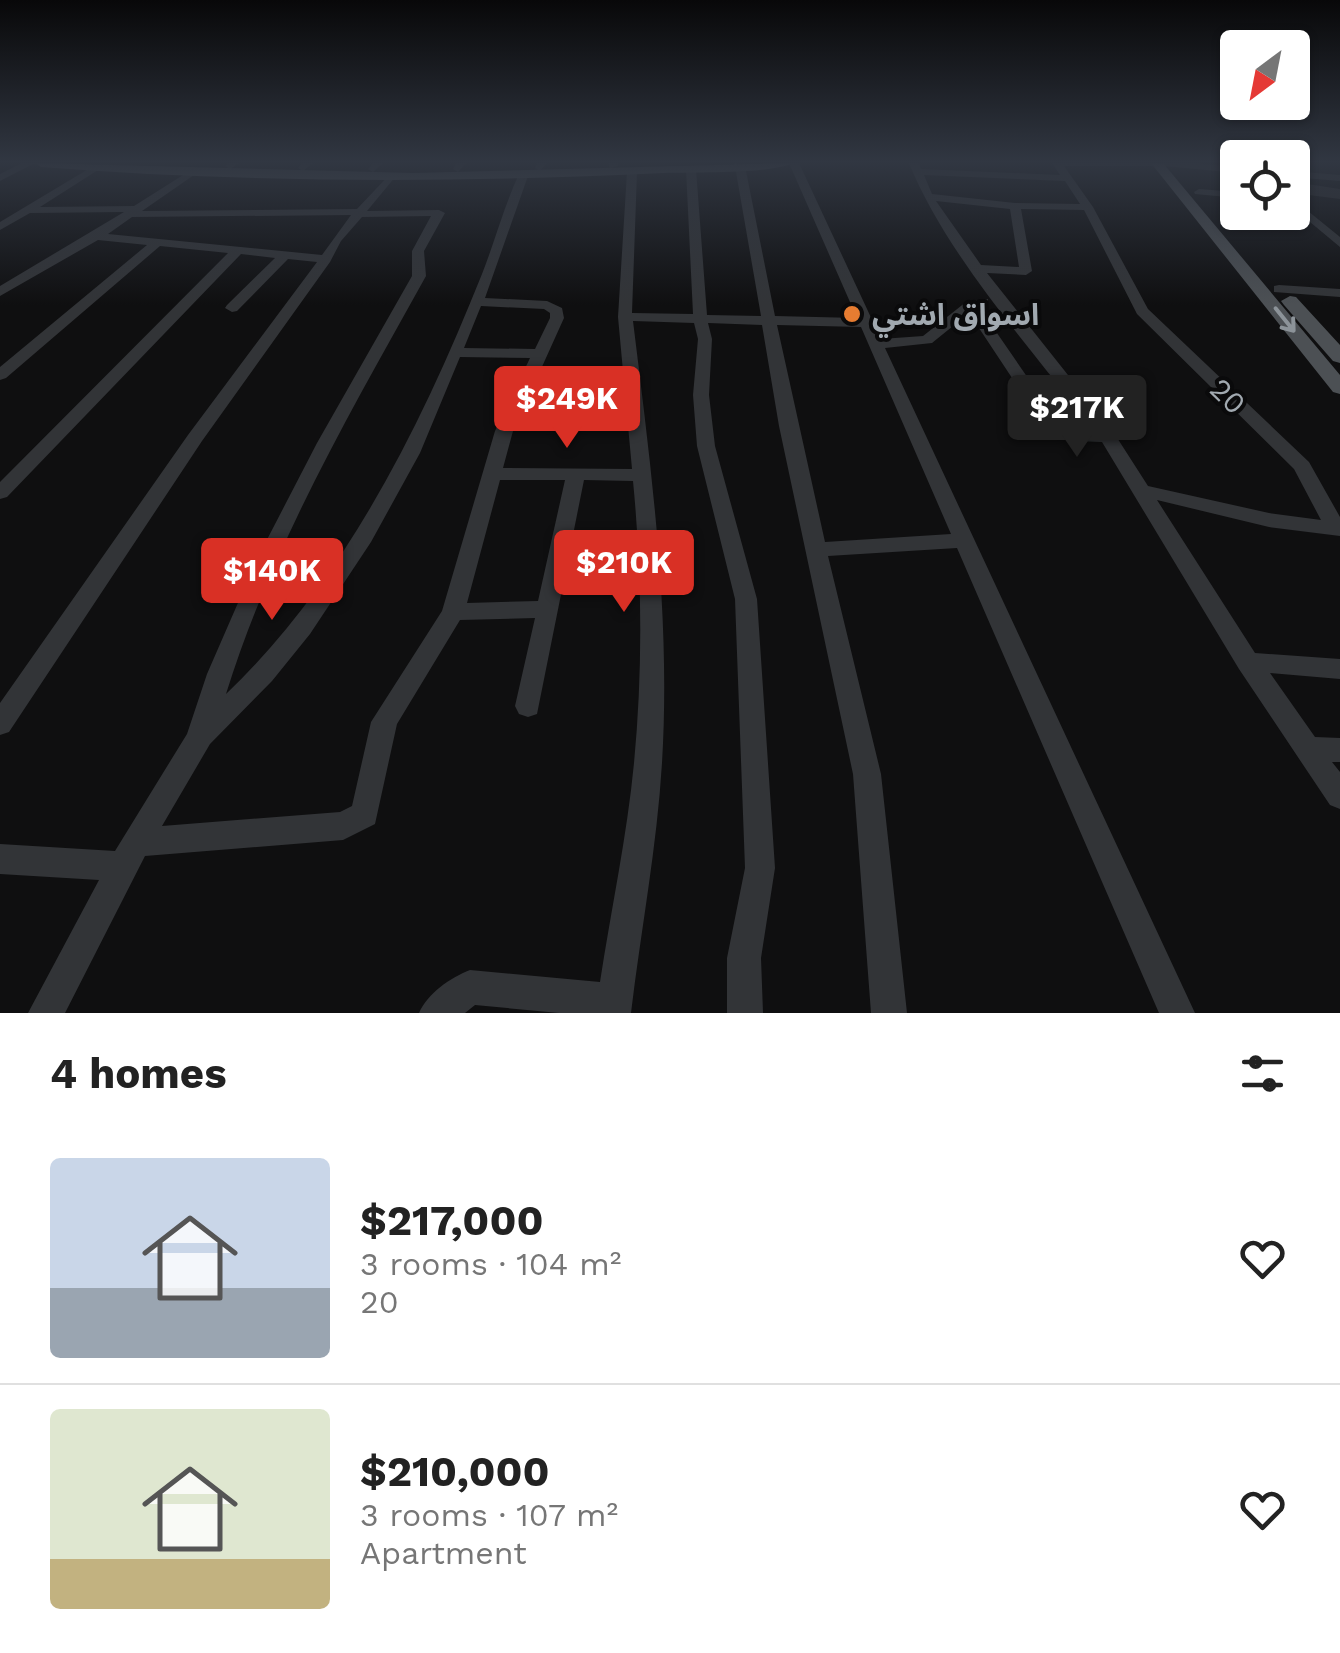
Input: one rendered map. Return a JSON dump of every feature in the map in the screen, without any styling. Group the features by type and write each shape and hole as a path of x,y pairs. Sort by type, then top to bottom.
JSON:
{"main road":[{"path":"1200,210 1340,388"},
{"path":"1214,210 1340,357"}],"street":[{"path":"0,228 28,210"},
{"path":"46,1013 130,854 200,736 223,657 340,417 419,276 415,266 419,244 439,213 99,210"},
{"path":"0,292 137,210"},
{"path":"0,724 194,439 360,210"},
{"path":"200,736 263,674 331,590 410,453 477,302 511,210"},
{"path":"437,1013 470,988 614,1007 648,765 651,591 643,475 625,318 630,210"},
{"path":"695,210 700,320 705,340 702,395 706,446 746,598 760,868 744,958 745,1013"},
{"path":"747,210 816,550 868,774 889,1013"},
{"path":"816,210 1177,1013"},
{"path":"936,210 977,269 1108,437 1248,662 1340,796"},
{"path":"977,269 1026,271 1016,210"},
{"name":"20","path":"1090,210 1142,311 1302,466 1338,529"},
{"path":"1310,216 1340,243"},
{"path":"1317,222 1340,223"},
{"path":"96,236 326,260"},
{"path":"0,375 157,242"},
{"path":"0,493 238,250"},
{"path":"232,308 282,258"},
{"path":"1279,289 1340,293"},
{"path":"625,318 768,322 927,340 971,305 1000,298"},
{"path":"0,858 130,854 343,826 365,814 384,722 453,612 491,474 519,394 557,318 554,308 477,302"},
{"path":"971,305 1005,364 1018,375 1055,430 1108,437"},
{"path":"454,352 538,354"},
{"path":"491,474 643,475"},
{"path":"528,706 576,476"},
{"path":"1140,490 1269,520 1338,529"},
{"path":"816,550 966,540"},
{"path":"453,612 548,609"},
{"path":"1248,662 1340,669"},
{"path":"1307,749 1340,750"}],"place":[{"name":"اسواق اشتي","path":"852,314"}]}
